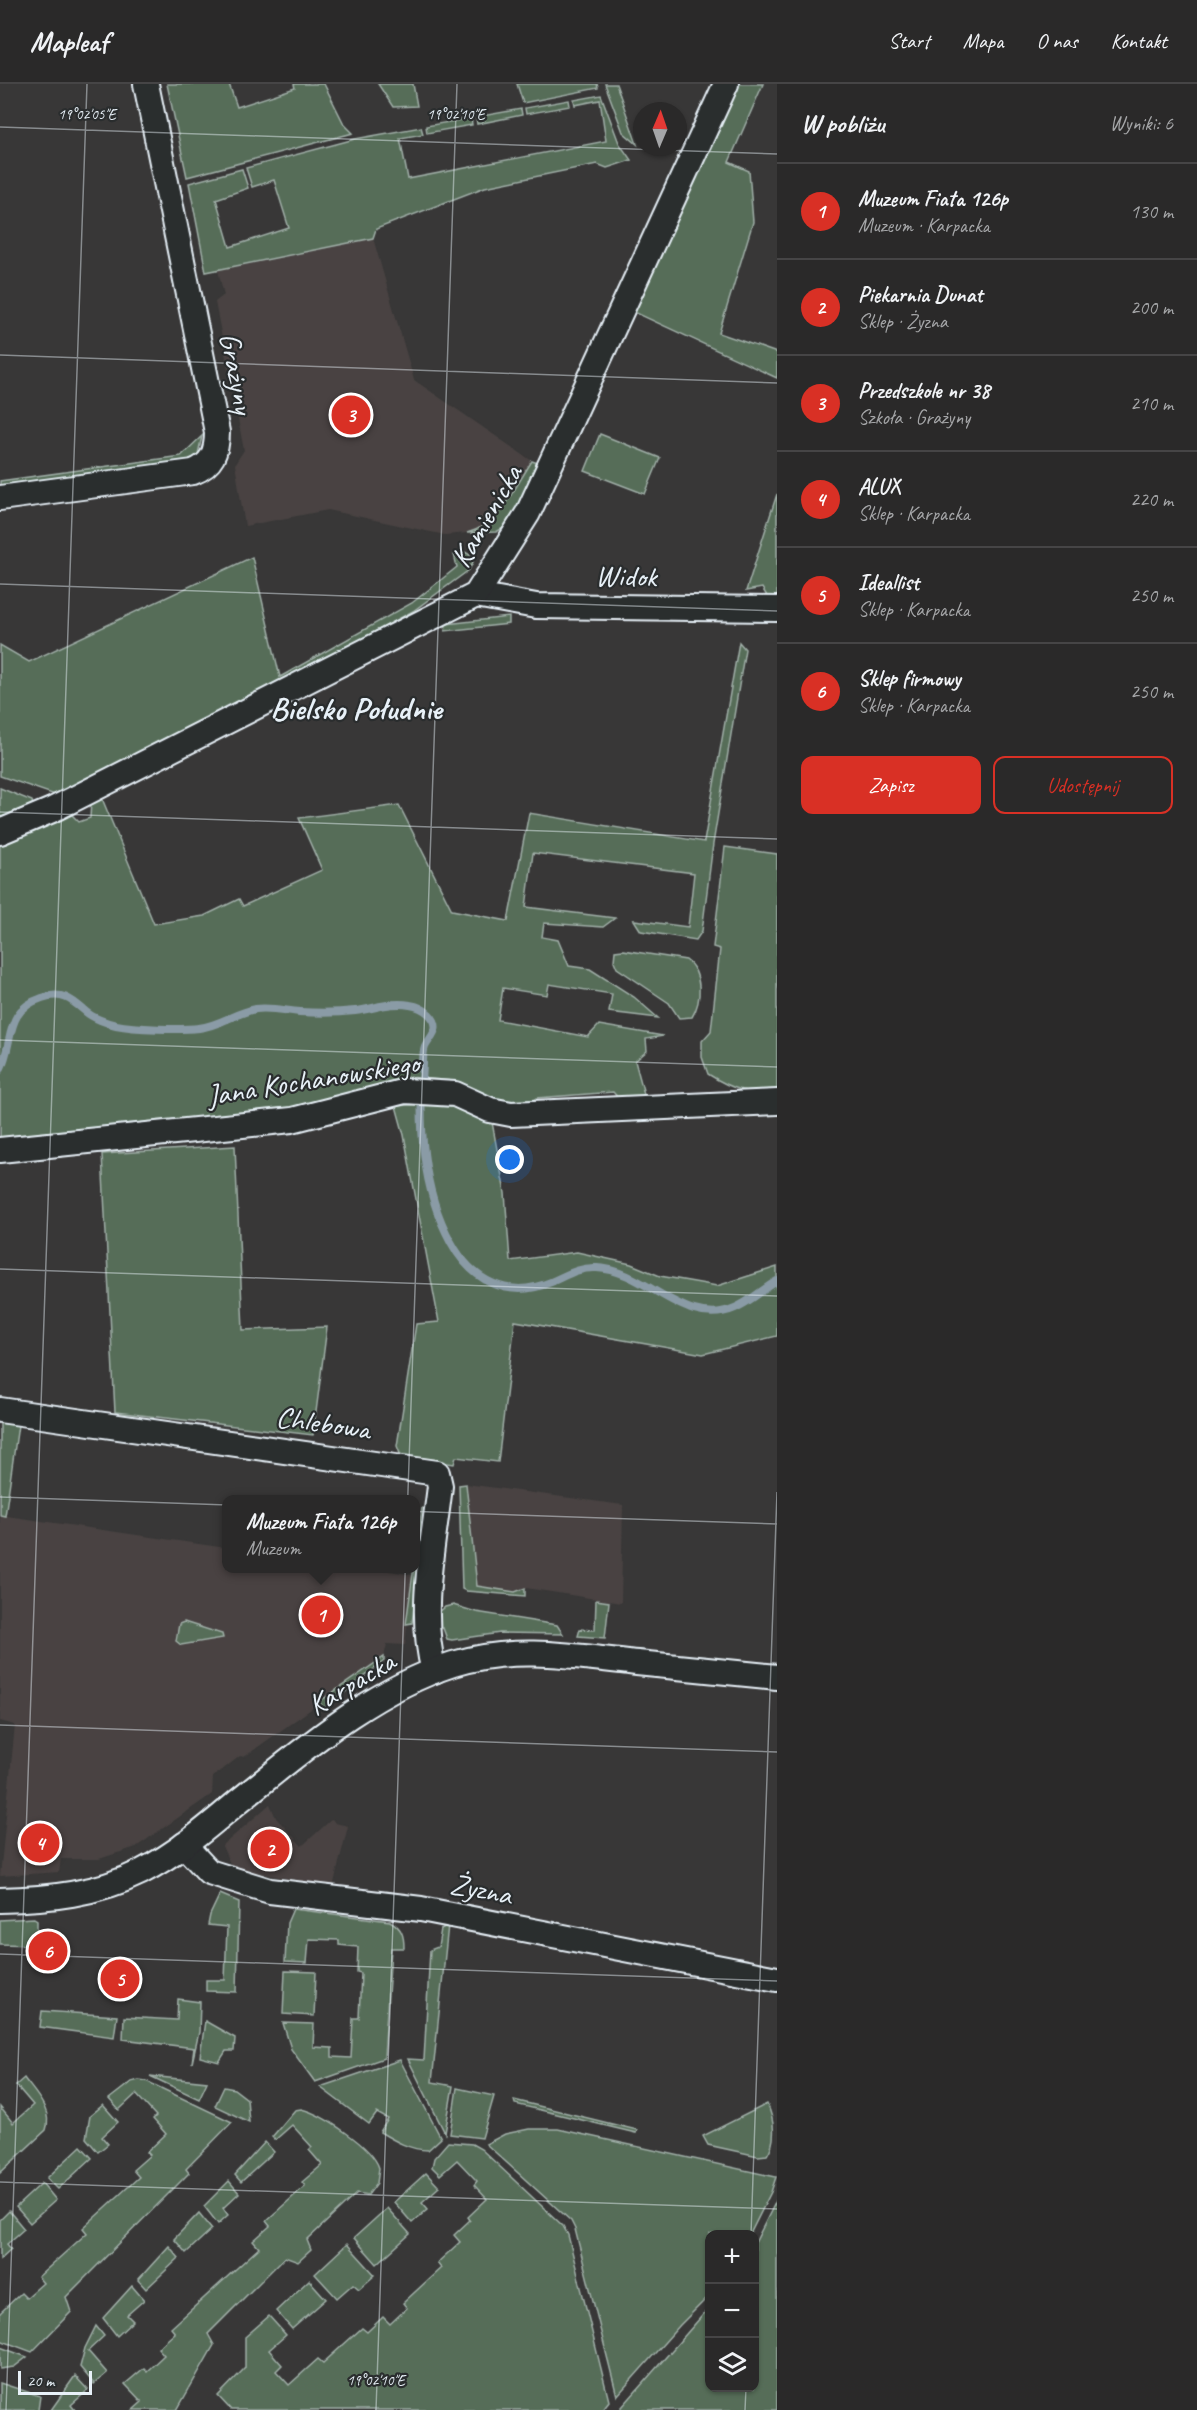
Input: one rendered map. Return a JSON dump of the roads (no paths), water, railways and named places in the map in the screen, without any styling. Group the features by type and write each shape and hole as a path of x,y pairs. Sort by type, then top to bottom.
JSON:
{"street":[{"name":"Grażyny","path":"0,498 193,472 203,468 214,456 217,432 147,84"},
{"name":"Kamienicka","path":"0,832 52,810 476,595 528,513 726,84"},
{"name":"Widok","path":"476,595 536,606 777,609"},
{"name":"Jana Kochanowskiego","path":"0,1150 292,1120 405,1091 441,1091 467,1098 490,1110 511,1114 777,1102"},
{"name":"Chlebowa","path":"0,1410 418,1468 437,1473 440,1486 426,1618 428,1651 434,1671"},
{"name":"Karpacka","path":"0,1900 47,1898 100,1888 140,1872 184,1845 341,1722 381,1697 434,1671 490,1655 548,1653 777,1677"},
{"name":"Żyzna","path":"184,1845 209,1872 270,1891 422,1909 777,1978"}],"waterway":[{"path":"0,1070 12,1028 21,1011 30,1004 49,996 67,998 92,1016 108,1023 157,1029 207,1027 242,1013 267,1008 328,1013 396,1004 415,1006 429,1014 435,1023 433,1035 425,1047 423,1058 421,1109 424,1155 433,1200 451,1242 469,1267 481,1277 506,1288 520,1289 551,1282 579,1270 597,1268 615,1271 632,1278 682,1306 716,1313 741,1305 777,1281"}],"place":[{"name":"Przedszkole nr 38","path":"351,415"},
{"name":"Muzeum Fiata 126p","path":"321,1615"},
{"name":"ALUX","path":"40,1843"},
{"name":"Piekarnia Dunat","path":"270,1849"},
{"name":"Sklep firmowy","path":"48,1951"},
{"name":"Ideallist","path":"120,1979"}],"district":[{"name":"Bielsko Południe","path":"356,708"}]}
